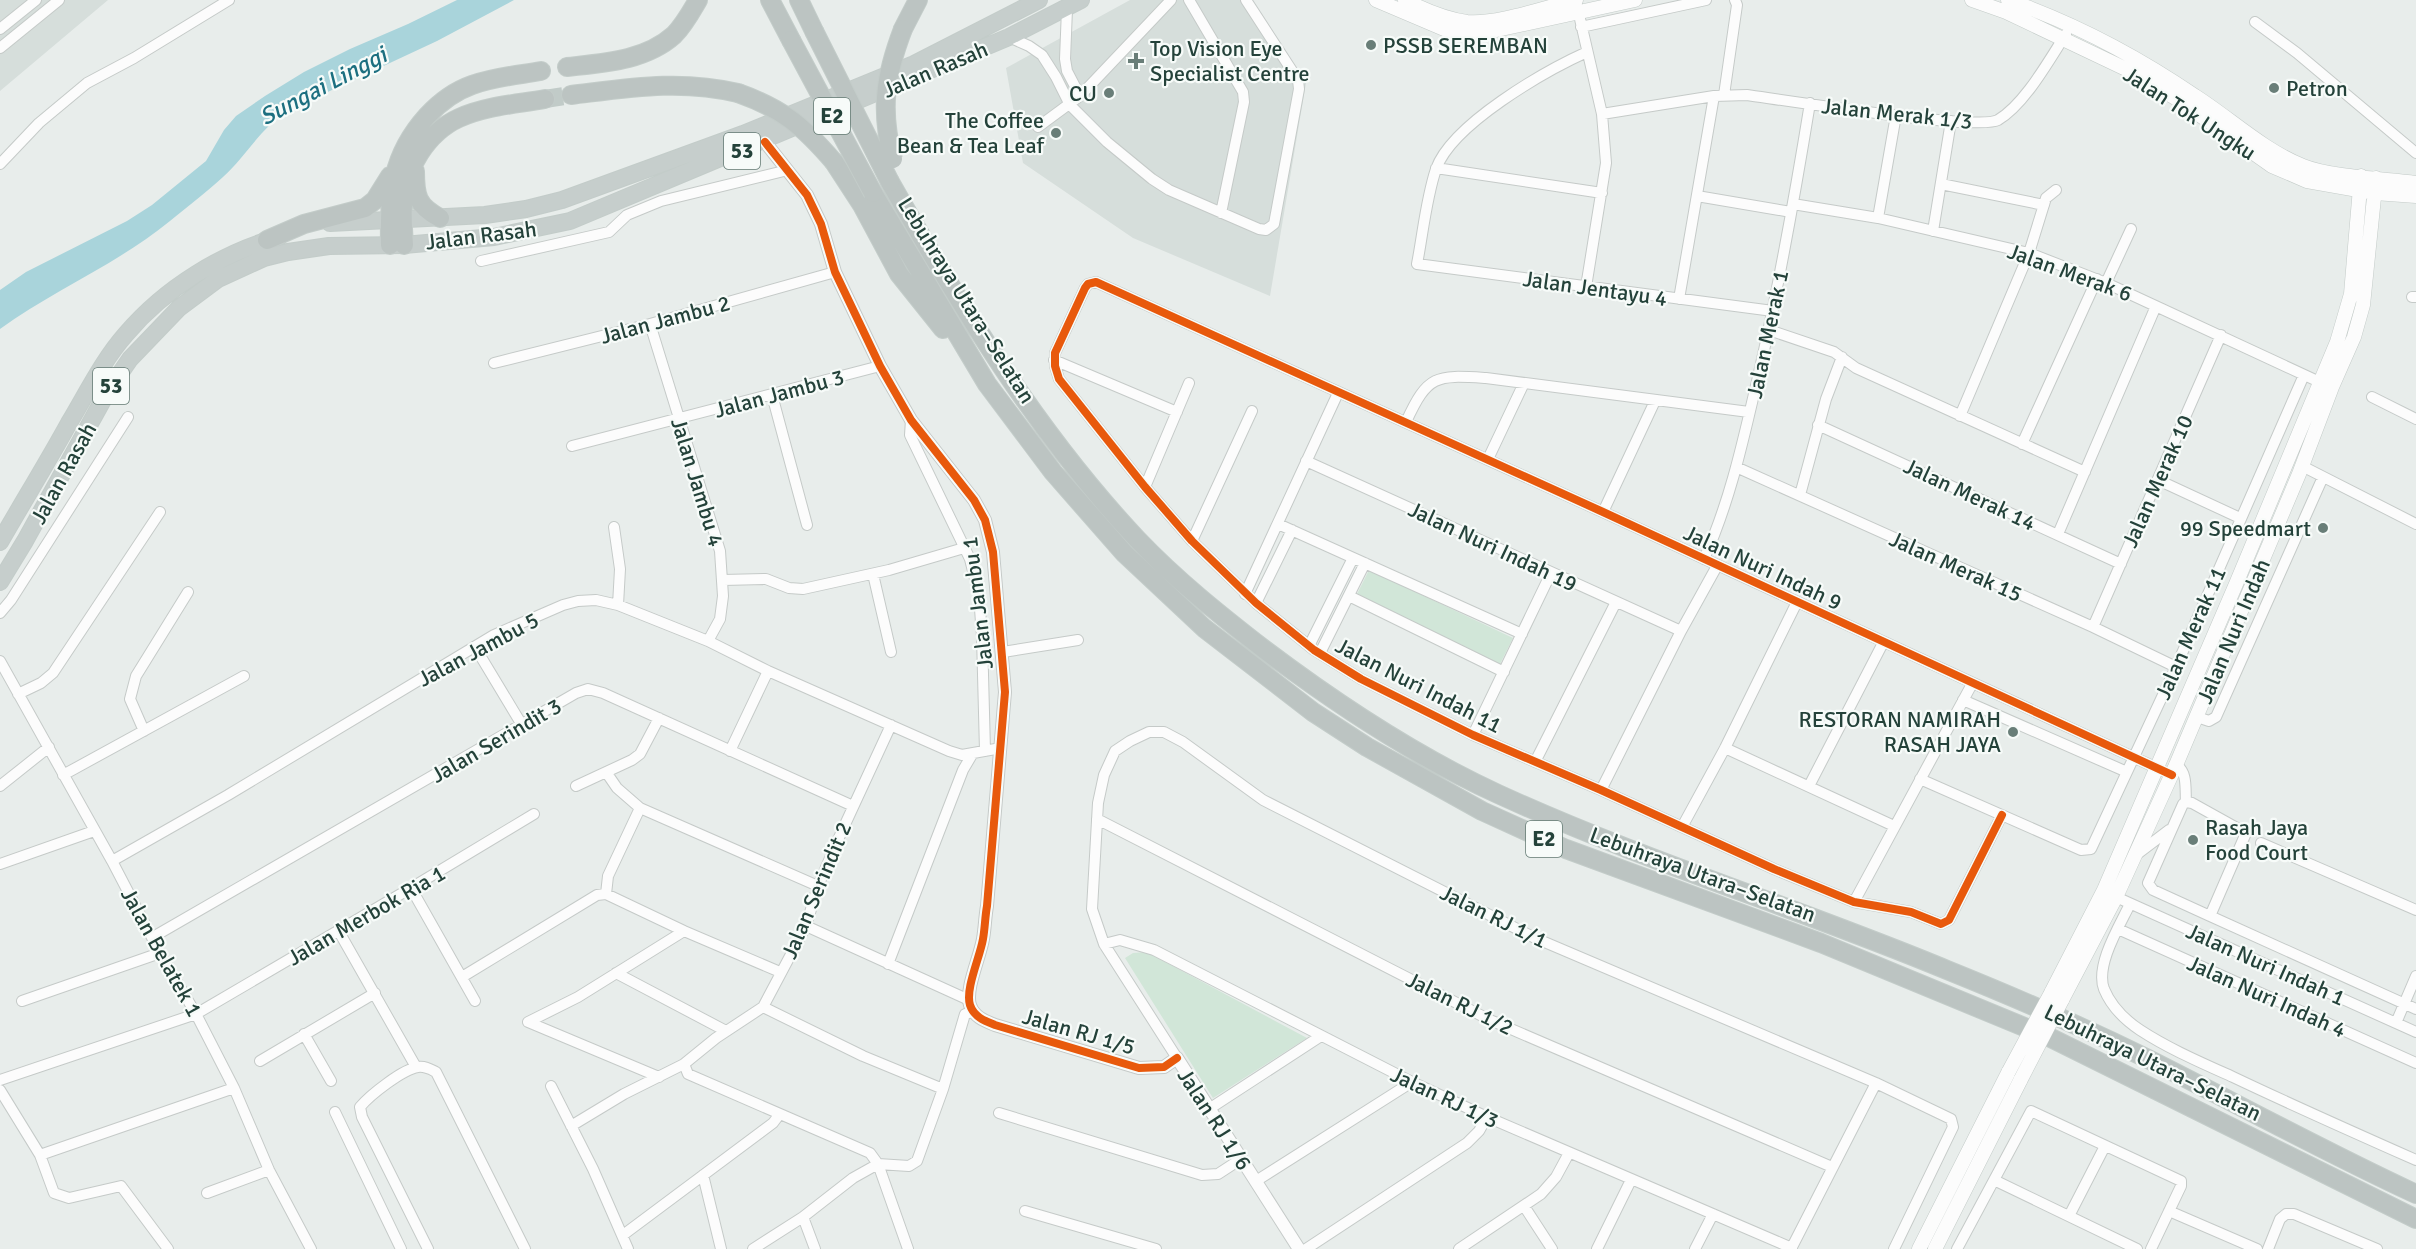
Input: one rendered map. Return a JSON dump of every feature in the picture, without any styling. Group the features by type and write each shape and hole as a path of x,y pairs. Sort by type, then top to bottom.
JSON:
{"highway":[{"path":"567,67 614,62 630,58 660,44 673,36 683,25 698,0"},
{"name":"Lebuhraya Utara–Selatan","path":"770,0 873,193 987,384 1053,472 1124,553 1204,628 1313,712 1367,747 1482,812 1566,849 1821,943 2051,1038 2416,1219"},
{"name":"Lebuhraya Utara–Selatan","path":"799,0 890,182 934,260 1006,373 1068,459 1137,539 1215,612 1325,695 1382,731 1493,792 1584,832 1918,957 2060,1017 2416,1194"},
{"path":"918,0 890,61 885,104 886,125 893,159 908,201 934,260"},
{"name":"Jalan Rasah","path":"0,542 124,335 143,315 204,270 234,253 267,240 335,222 484,215 526,209 562,200 743,134 914,64 1039,0"},
{"name":"Jalan Rasah","path":"0,582 108,391 130,359 179,308 218,279 264,258 329,246 397,245 494,237 570,221 765,142 1009,37 1074,4"},
{"path":"267,240 304,224 365,208 375,200 414,130 435,107 451,95 470,85 541,71"},
{"path":"571,95 668,84 704,86 738,93 758,100 782,113 805,129 834,162 862,205 899,274 987,384"},
{"path":"396,219 415,160 437,134 456,119 475,112 545,99"},
{"path":"415,160 417,196 428,211 440,218"},
{"path":"396,166 390,202 396,219 397,245"}],"main road":[{"path":"1376,0 1408,4 1450,19 1476,22 1576,4 1635,0"},
{"name":"Jalan Tok Ungku","path":"1972,0 2067,33"},
{"name":"Jalan Tok Ungku","path":"2008,0 2032,9 2067,33 2177,99 2272,166 2307,181 2361,183 2376,178 2416,183"},
{"name":"Jalan Nuri Indah","path":"2056,997 2326,385 2354,337 2362,305 2376,178"},
{"name":"Jalan Tok Ungku","path":"2361,183 2375,193 2416,196"},
{"name":"Jalan Nuri Indah","path":"2056,997 2116,897 2135,856 2197,717 2302,466 2351,294 2361,183"},
{"path":"1919,1249 2056,997"},
{"path":"1941,1247 2015,1075"}],"street":[{"path":"17,0 23,11"},
{"path":"0,29 36,0"},
{"path":"0,48 59,0"},
{"path":"0,164 39,123 87,83 134,58 229,0"},
{"path":"1038,127 1080,96 1171,0"},
{"path":"1189,0 1243,92 1244,102 1221,213"},
{"path":"1009,37 1042,55 1070,105 1107,142 1152,179 1169,190 1258,229 1266,230 1274,224 1299,89 1294,73 1246,0"},
{"path":"1581,27 1706,0"},
{"path":"1679,299 1697,196 1737,5 1735,0"},
{"path":"1074,4 1065,59 1067,71 1080,96"},
{"path":"1576,4 1602,114 1606,162 1586,287"},
{"path":"2255,22 2297,53 2416,153"},
{"name":"Jalan Merak 1/3","path":"1602,114 1719,95 1747,95 1896,115 1951,121 1992,122 2010,110 2027,92 2067,33"},
{"path":"1587,52 1556,66 1463,131 1445,151 1436,168 1602,193"},
{"name":"Jalan Merak 1","path":"1704,559 1717,531 1736,467 1769,330 1810,103"},
{"path":"1878,219 1896,115"},
{"path":"1933,231 1951,121"},
{"name":"Jalan Jambu 1","path":"765,142 807,195 821,224 835,272 880,366 910,420 974,500 985,520 993,552 1005,692 987,906 971,1006 965,1014 943,1089 917,1161 909,1166 878,1164"},
{"name":"Jalan Jentayu 4","path":"1436,168 1417,264 1773,311"},
{"path":"481,261 609,232 627,214 661,201 788,170"},
{"path":"1941,184 2044,204"},
{"path":"1960,416 2029,253 2044,204 2050,193 2056,190"},
{"name":"Jalan Merak 6","path":"1697,196 1878,219 2029,253 2102,281 2326,385"},
{"path":"2022,444 2102,281 2131,229"},
{"name":"Jalan Jambu 2","path":"495,363 650,324 835,272"},
{"name":"Jalan Nuri Indah 9","path":"1054,360 1066,328 1088,284 1096,282 1488,459 2157,769 2174,770"},
{"path":"2058,534 2156,306"},
{"name":"Jalan Jambu 4","path":"650,324 720,551 723,580 720,619 708,642"},
{"path":"1769,330 1822,347 1842,357 1856,368 2085,472"},
{"name":"Jalan Merak 10","path":"2093,627 2221,335"},
{"path":"1800,495 1818,425 1834,374 1842,357"},
{"path":"1054,360 1177,412"},
{"name":"Jalan Nuri Indah 11","path":"1054,360 1059,379 1145,487 1192,541 1245,594 1309,646 1361,679 1473,735 1854,903 1911,912 1941,924 1949,920 2002,815"},
{"name":"Jalan Jambu 3","path":"572,446 880,366"},
{"name":"Jalan Merak 11","path":"2002,815 2081,850 2088,850 2093,846 2176,667 2304,375"},
{"path":"1406,422 1415,400 1432,381 1454,376 1749,412"},
{"path":"1145,487 1189,383"},
{"path":"1488,459 1524,383"},
{"path":"1245,594 1338,393"},
{"path":"772,395 807,525"},
{"path":"2372,397 2416,419"},
{"path":"1603,512 1655,401"},
{"path":"1192,541 1252,411"},
{"path":"0,613 11,600 128,417"},
{"path":"910,420 910,435 970,559 979,595 985,752"},
{"name":"Jalan Merak 14","path":"1818,425 2121,564"},
{"name":"Jalan Nuri Indah 19","path":"1306,461 1681,631"},
{"path":"2302,466 2416,524"},
{"name":"Jalan Merak 15","path":"1736,467 2093,627 2176,667"},
{"path":"2197,717 2209,721 2216,717 2323,477"},
{"path":"2157,480 2240,518"},
{"path":"18,694 41,683 53,674 160,512"},
{"path":"1278,524 1522,634"},
{"path":"614,527 620,569 618,605"},
{"path":"1256,603 1292,530"},
{"path":"723,580 766,579 789,588 803,589 873,574 964,548"},
{"path":"1309,646 1353,558"},
{"path":"1320,653 1365,563"},
{"path":"1601,790 1681,631 1717,566"},
{"path":"1473,735 1551,573"},
{"path":"873,574 891,652"},
{"path":"144,731 130,699 136,676 188,592"},
{"path":"1349,596 1504,672"},
{"name":"Jalan Jambu 5","path":"112,861 228,795 494,635 563,605 596,600 618,605 708,642 949,751 962,755 1001,748"},
{"path":"1535,762 1616,602"},
{"path":"1682,826 1725,748 1797,602"},
{"path":"1003,652 1078,640"},
{"path":"1809,786 1883,643"},
{"path":"475,647 522,724"},
{"name":"Jalan Belatek 1","path":"0,663 49,747 196,1014 234,1088 269,1170 311,1249"},
{"path":"730,751 768,671"},
{"path":"63,775 244,676"},
{"path":"1854,903 1972,684"},
{"name":"Jalan Serindit 3","path":"153,937 576,693 588,689 603,693 853,806"},
{"path":"1963,700 2127,772"},
{"path":"576,786 640,754 659,718"},
{"name":"Jalan Serindit 2","path":"763,1007 806,926 818,886 891,724"},
{"name":"Jalan RJ 1/1","path":"1097,819 1104,775 1115,751 1149,732 1164,732 1183,742 1263,800 1535,938 1876,1083 1947,1116 1953,1123 1953,1127 1894,1249"},
{"path":"0,786 49,747"},
{"path":"1725,748 1894,826"},
{"path":"888,964 963,770 973,753"},
{"path":"2174,770 2182,769 2186,802 2169,830 2148,880 2153,890 2416,1009"},
{"path":"606,772 617,788 640,808 818,886"},
{"path":"1920,779 2002,815"},
{"path":"2186,802 2192,802 2246,833 2210,916"},
{"path":"462,977 601,895 640,808"},
{"name":"Jalan Merbok Ria 1","path":"0,1080 196,1014 534,814"},
{"name":"Jalan RJ 1/6","path":"1097,819 1092,909 1096,927 1104,944 1299,1249"},
{"name":"Jalan RJ 1/2","path":"1097,819 1490,1020 1832,1167"},
{"path":"2135,856 2169,830"},
{"path":"0,864 94,831"},
{"path":"2261,843 2416,910"},
{"path":"411,888 475,1001"},
{"path":"601,895 780,972"},
{"name":"Jalan Nuri Indah 1","path":"2116,897 2416,1032"},
{"path":"2130,904 2104,964 2102,979 2104,989 2118,1012 2162,1044 2415,1157"},
{"path":"806,926 971,1006"},
{"name":"Jalan Nuri Indah 4","path":"2118,929 2416,1063"},
{"path":"339,930 416,1067"},
{"path":"659,1077 528,1022 616,973 684,931"},
{"path":"2244,954 2252,935"},
{"name":"Jalan RJ 1/3","path":"1104,944 1120,940 1154,950 1412,1083 1791,1248"},
{"path":"22,1001 160,952"},
{"path":"616,973 726,1032"},
{"path":"2396,1023 2416,976"},
{"path":"260,1061 375,993"},
{"name":"Jalan RJ 1/5","path":"971,1006 979,1017 995,1025 1139,1068 1164,1067 1177,1058"},
{"path":"571,1126 624,1094 684,1064 763,1007 863,1056 943,1089"},
{"path":"304,1034 331,1082"},
{"path":"1209,1109 1321,1036"},
{"path":"684,1064 688,1074 870,1153 878,1164 908,1249"},
{"path":"428,1249 362,1117 360,1107 368,1097 416,1067 428,1067 436,1072 525,1249"},
{"path":"1256,1181 1412,1083"},
{"path":"1791,1248 1876,1083"},
{"path":"550,1086 593,1169 628,1249"},
{"path":"40,1155 234,1088"},
{"path":"0,1090 40,1155 54,1193 69,1198 121,1186 168,1249"},
{"path":"1957,1249 2031,1111 2182,1182 2151,1249"},
{"path":"335,1112 401,1249"},
{"path":"999,1113 1202,1175 1218,1174 1241,1159"},
{"path":"623,1235 774,1123 780,1115"},
{"path":"1306,1249 1467,1143 1479,1131 1487,1117"},
{"path":"2069,1216 2105,1146"},
{"path":"1460,1249 1542,1194 1556,1177 1569,1153"},
{"path":"753,1249 803,1217 845,1183 878,1164"},
{"path":"207,1193 269,1170"},
{"path":"703,1175 721,1249"},
{"path":"1597,1249 1631,1180"},
{"path":"1994,1180 2137,1249"},
{"path":"1524,1206 1552,1249"},
{"path":"1025,1211 1156,1249"},
{"path":"2169,1211 2257,1249"},
{"path":"1695,1249 1713,1214"},
{"path":"2268,1249 2280,1219 2286,1214 2294,1214 2377,1249"},
{"path":"803,1217 815,1249"}],"shaded area":[{"path":"0,0 108,0 0,91"},
{"path":"1130,0 1250,0 1306,83 1270,296 1133,238 1023,163 1006,68"}],"green space":[{"path":"1369,570 1513,638 1500,664 1356,596"},
{"path":"1146,952 1307,1038 1213,1098 1125,958 1133,953"}],"water":[{"name":"Sungai Linggi","path":"457,0 514,0 437,41 287,111 261,134 223,177 150,236 0,329 0,290 26,272 127,221 152,205 206,161 224,130 236,116 304,72"}],"tunnel":[{"path":"545,99 571,95"}],"cycle path":[{"path":"765,142 807,195 821,224 835,272 880,366 911,420 974,500 985,520 993,552 1005,692 987,906 983,939 969,990 970,1005 980,1018 995,1025 1139,1068 1164,1067 1177,1058"},
{"path":"2002,815 1949,920 1941,924 1911,912 1854,902 1774,869 1601,790 1473,735 1361,679 1314,650 1256,603 1192,541 1145,487 1059,379 1055,366 1055,353 1085,288 1088,284 1096,282 1603,512 2172,775"}],"place":[{"name":"PSSB SEREMBAN","path":"1371,45"},
{"name":"Top Vision Eye Specialist Centre","path":"1136,61"},
{"name":"Petron","path":"2274,88"},
{"name":"CU","path":"1109,93"},
{"name":"The Coffee Bean & Tea Leaf","path":"1056,133"},
{"name":"99 Speedmart","path":"2323,528"},
{"name":"RESTORAN NAMIRAH RASAH JAYA","path":"2013,732"},
{"name":"Rasah Jaya Food Court","path":"2193,840"}]}
